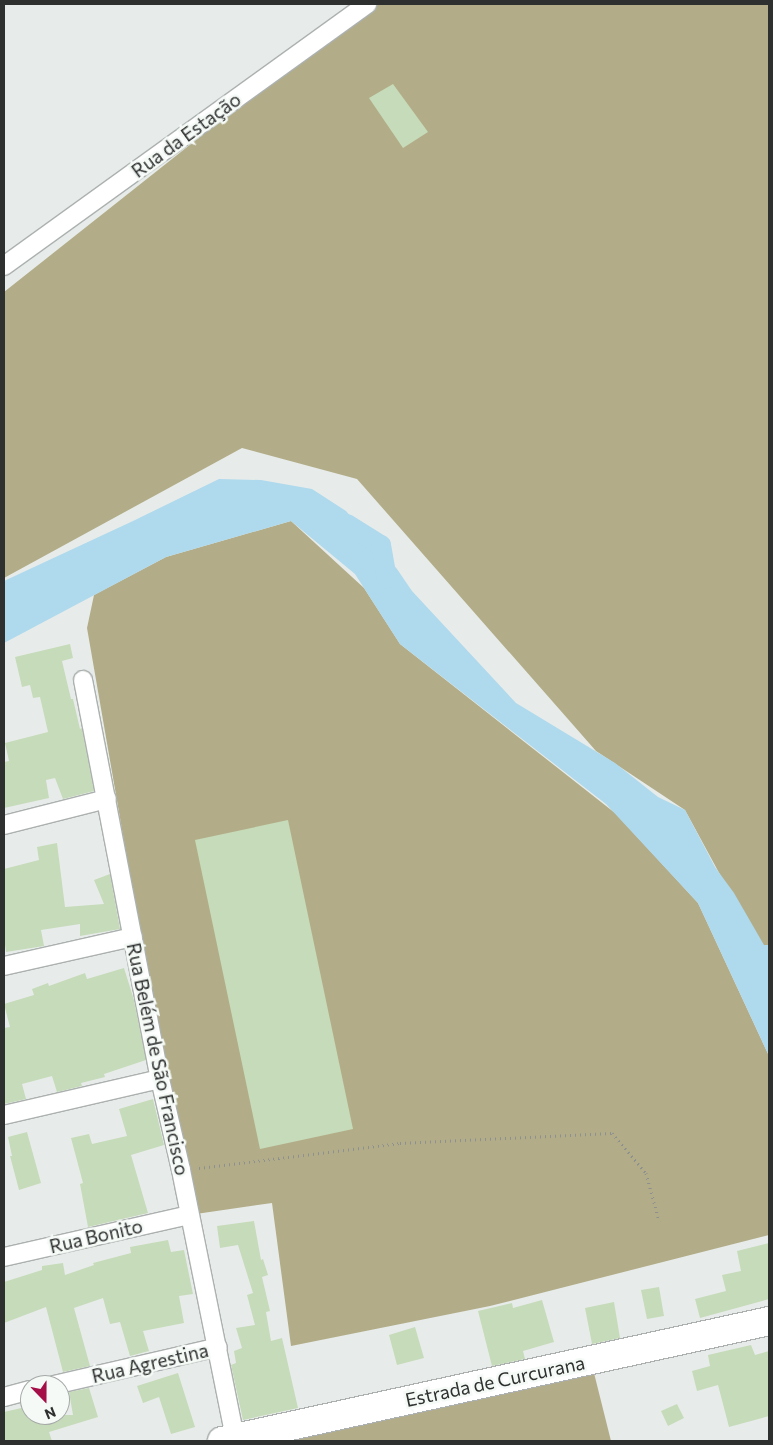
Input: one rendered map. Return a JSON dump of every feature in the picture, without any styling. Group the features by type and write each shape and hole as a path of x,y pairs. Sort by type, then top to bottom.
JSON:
{"main road":[{"name":"Estrada de Curcurana","path":"228,1440 769,1321"}],"street":[{"name":"Rua da Estação","path":"4,266 367,4"},
{"name":"Rua Belém de São Francisco","path":"83,680 160,1079 218,1347 228,1440"},
{"path":"4,825 107,799"},
{"path":"4,966 133,937"},
{"path":"4,1115 160,1079"},
{"name":"Rua Bonito","path":"4,1257 189,1215"},
{"name":"Rua Agrestina","path":"70,1381 218,1347"},
{"path":"4,1396 20,1392"}],"path":[{"path":"181,1170 400,1143 612,1133 646,1173 659,1221"}],"shaded area":[{"path":"368,4 769,4 769,965 685,810 596,751 357,479 242,448 4,578 4,292"},
{"path":"291,521 364,588 400,644 615,813 698,903 769,1056 769,1235 490,1306 291,1346 272,1203 189,1215 87,628 94,595 166,557"},
{"path":"593,1369 611,1441 292,1441"}],"water":[{"path":"219,479 261,480 312,489 346,511 397,569 412,591 516,703 615,763 658,797 685,810 715,867 734,893 764,945 769,945 769,1056 698,903 606,804 400,644 355,574 291,521 166,557 4,643 4,581"}],"building":[{"path":"393,84 428,132 403,148 369,98"},
{"path":"70,644 73,658 62,661 71,699 73,699 80,729 82,728 94,791 63,799 55,778 46,780 49,798 4,808 4,762 9,761 5,743 48,732 40,697 33,698 30,685 22,687 15,657"},
{"path":"288,820 353,1129 260,1149 195,840"},
{"path":"57,843 65,907 104,904 94,880 110,874 120,929 80,936 80,924 41,930 44,946 6,952 4,937 4,869 39,860 37,847"},
{"path":"124,968 134,1000 146,1060 104,1074 105,1077 81,1083 82,1086 57,1092 52,1076 22,1084 26,1099 4,1104 4,1028 10,1027 4,1004 34,995 32,989 48,983 49,986 85,973 87,979"},
{"path":"153,1099 164,1145 131,1155 148,1213 88,1227 80,1184 83,1183 71,1138 89,1134 92,1144 127,1136 119,1109"},
{"path":"27,1132 41,1183 19,1190 10,1156 12,1156 8,1137"},
{"path":"254,1221 261,1260 263,1259 268,1275 262,1277 270,1311 266,1312 271,1341 282,1338 298,1408 243,1420 231,1365 236,1363 234,1351 242,1348 236,1328 255,1325 247,1295 253,1293 238,1245 220,1248 217,1226"},
{"path":"168,1240 171,1252 184,1250 193,1294 179,1296 184,1323 143,1331 149,1351 130,1356 120,1322 110,1324 103,1298 74,1308 90,1366 63,1372 46,1307 4,1323 4,1282 42,1270 42,1266 63,1263 65,1275 94,1265 93,1263 131,1253 130,1247"},
{"path":"769,1243 769,1299 700,1318 695,1299 726,1291 722,1275 741,1271 737,1251"},
{"path":"659,1287 664,1316 647,1319 641,1290"},
{"path":"542,1300 554,1342 523,1351 525,1359 492,1366 478,1311 512,1303 513,1308"},
{"path":"614,1302 620,1338 592,1344 585,1308"},
{"path":"415,1327 424,1358 397,1365 389,1335"},
{"path":"751,1345 755,1355 769,1351 769,1416 729,1427 718,1385 697,1391 692,1371 710,1366 708,1355"},
{"path":"178,1373 195,1427 171,1434 159,1397 143,1403 137,1386"},
{"path":"89,1388 98,1417 49,1432 52,1441 4,1441 4,1412 20,1408 20,1425 70,1425 70,1415 73,1415 70,1392"},
{"path":"677,1404 684,1418 668,1426 661,1411"}],"waterway":[{"path":"347,524 381,545 387,578"}]}
